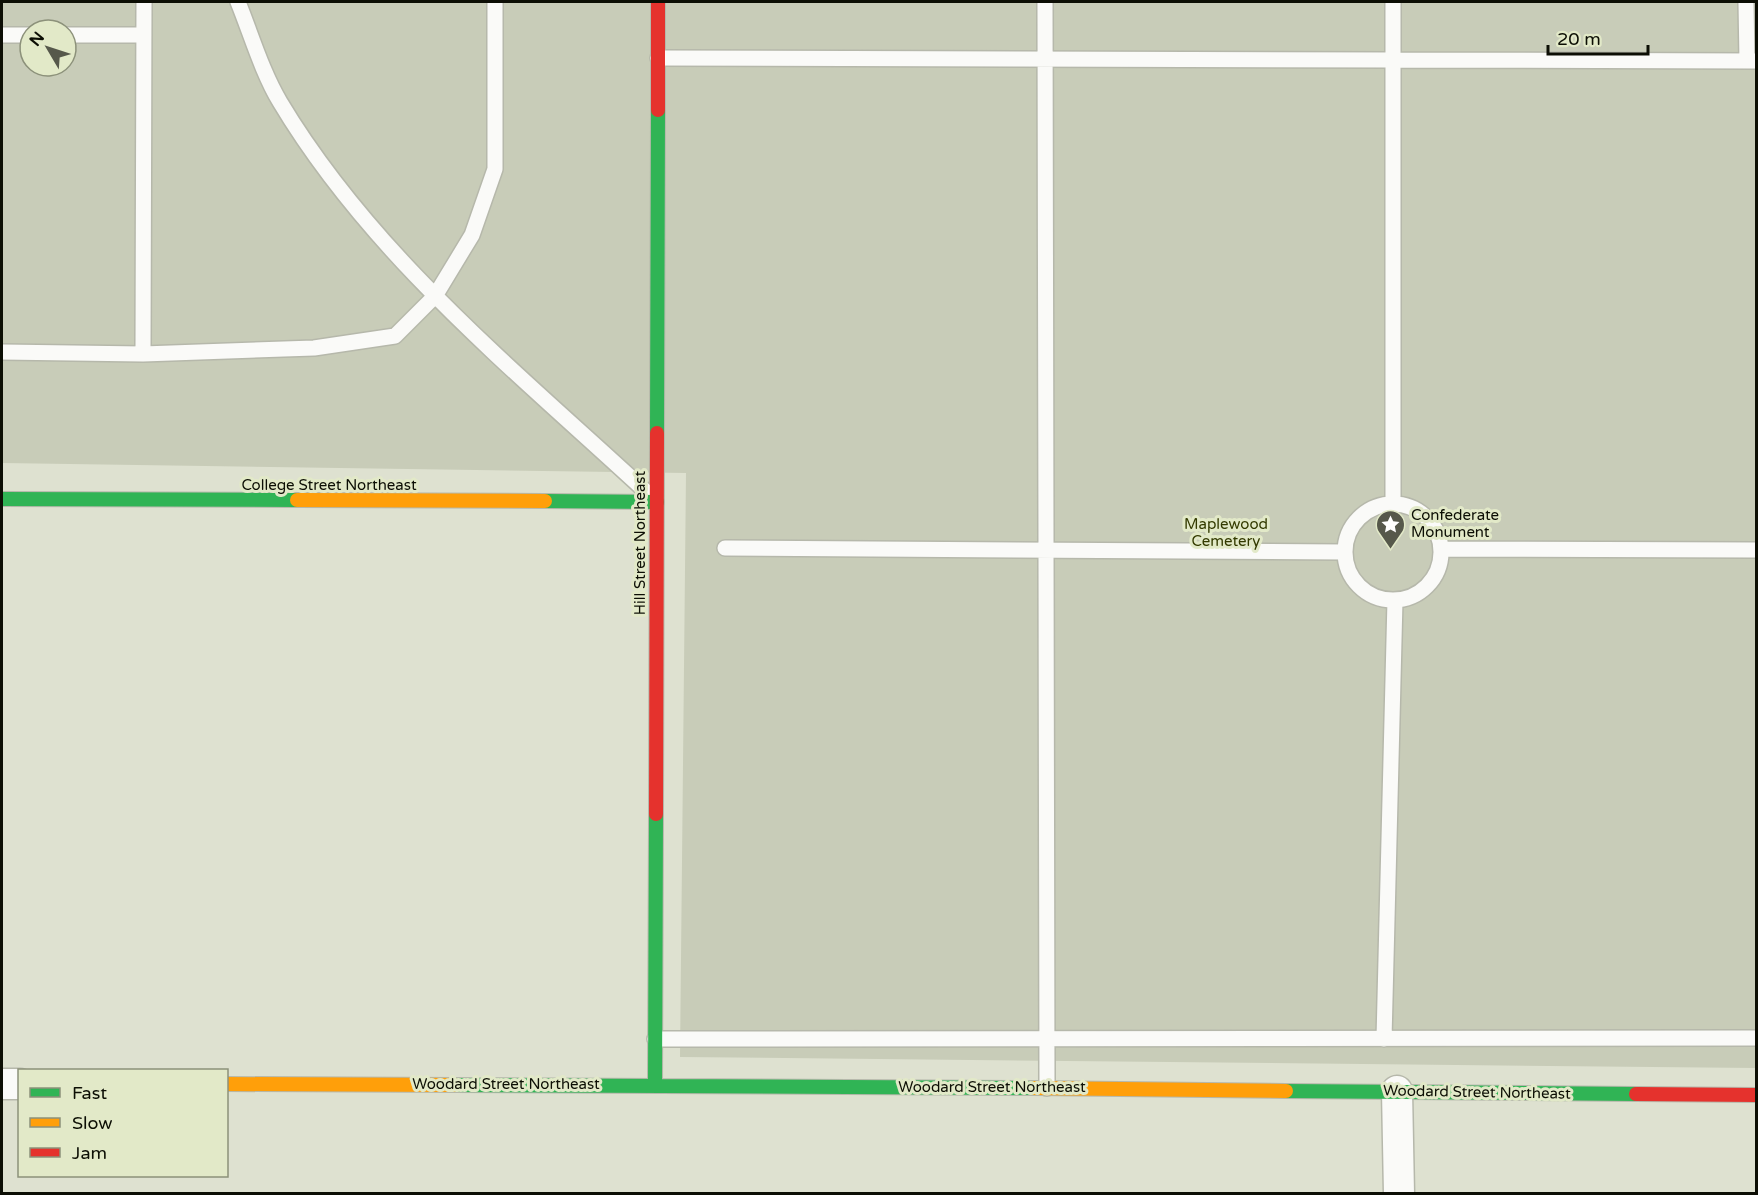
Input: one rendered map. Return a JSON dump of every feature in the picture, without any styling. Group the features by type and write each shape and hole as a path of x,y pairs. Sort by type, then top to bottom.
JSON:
{"street":[{"name":"Hill Street Northeast","path":"655,1084 658,2"},
{"name":"College Street Northeast","path":"2,499 657,502"},
{"path":"2,1084 18,1084"},
{"name":"Woodard Street Northeast","path":"228,1084 655,1084 1756,1095"},
{"path":"1397,1091 1398,1194"}],"lane":[{"path":"143,354 144,2"},
{"path":"238,2 278,100 318,161 377,233 435,296 657,502"},
{"path":"2,351 143,354 315,348 395,336 435,296 472,235 495,168 495,2"},
{"path":"1045,2 1047,1088"},
{"path":"1393,2 1393,504"},
{"path":"658,58 1752,61 1746,2"},
{"path":"2,35 18,35"},
{"path":"78,35 144,35"},
{"path":"1393,504 1416,509 1429,519 1437,533 1441,549 1439,566 1432,581 1420,592 1395,600 1372,596 1358,587 1349,574 1345,552 1350,530 1359,517 1372,508 1393,504"},
{"path":"725,548 1345,552"},
{"path":"1441,549 1756,550"},
{"path":"1384,1039 1395,600"},
{"path":"655,1039 1756,1038"}],"green space":[{"name":"Maplewood Cemetery","path":"2,2 1756,2 1756,1068 680,1057 686,473 2,463"}],"traffic: fast":[{"path":"657,433 658,110"},
{"path":"2,499 297,500"},
{"path":"545,501 657,502"},
{"path":"655,1085 656,814"},
{"path":"454,1085 1034,1088"},
{"path":"1286,1091 1636,1094"}],"traffic: slow":[{"path":"297,500 545,501"},
{"path":"228,1084 454,1085"},
{"path":"1034,1088 1286,1091"}],"traffic: jam":[{"path":"658,2 658,110"},
{"path":"656,814 657,433"},
{"path":"1636,1094 1756,1095"}],"place":[{"name":"Confederate Monument","path":"1390,550"}]}
